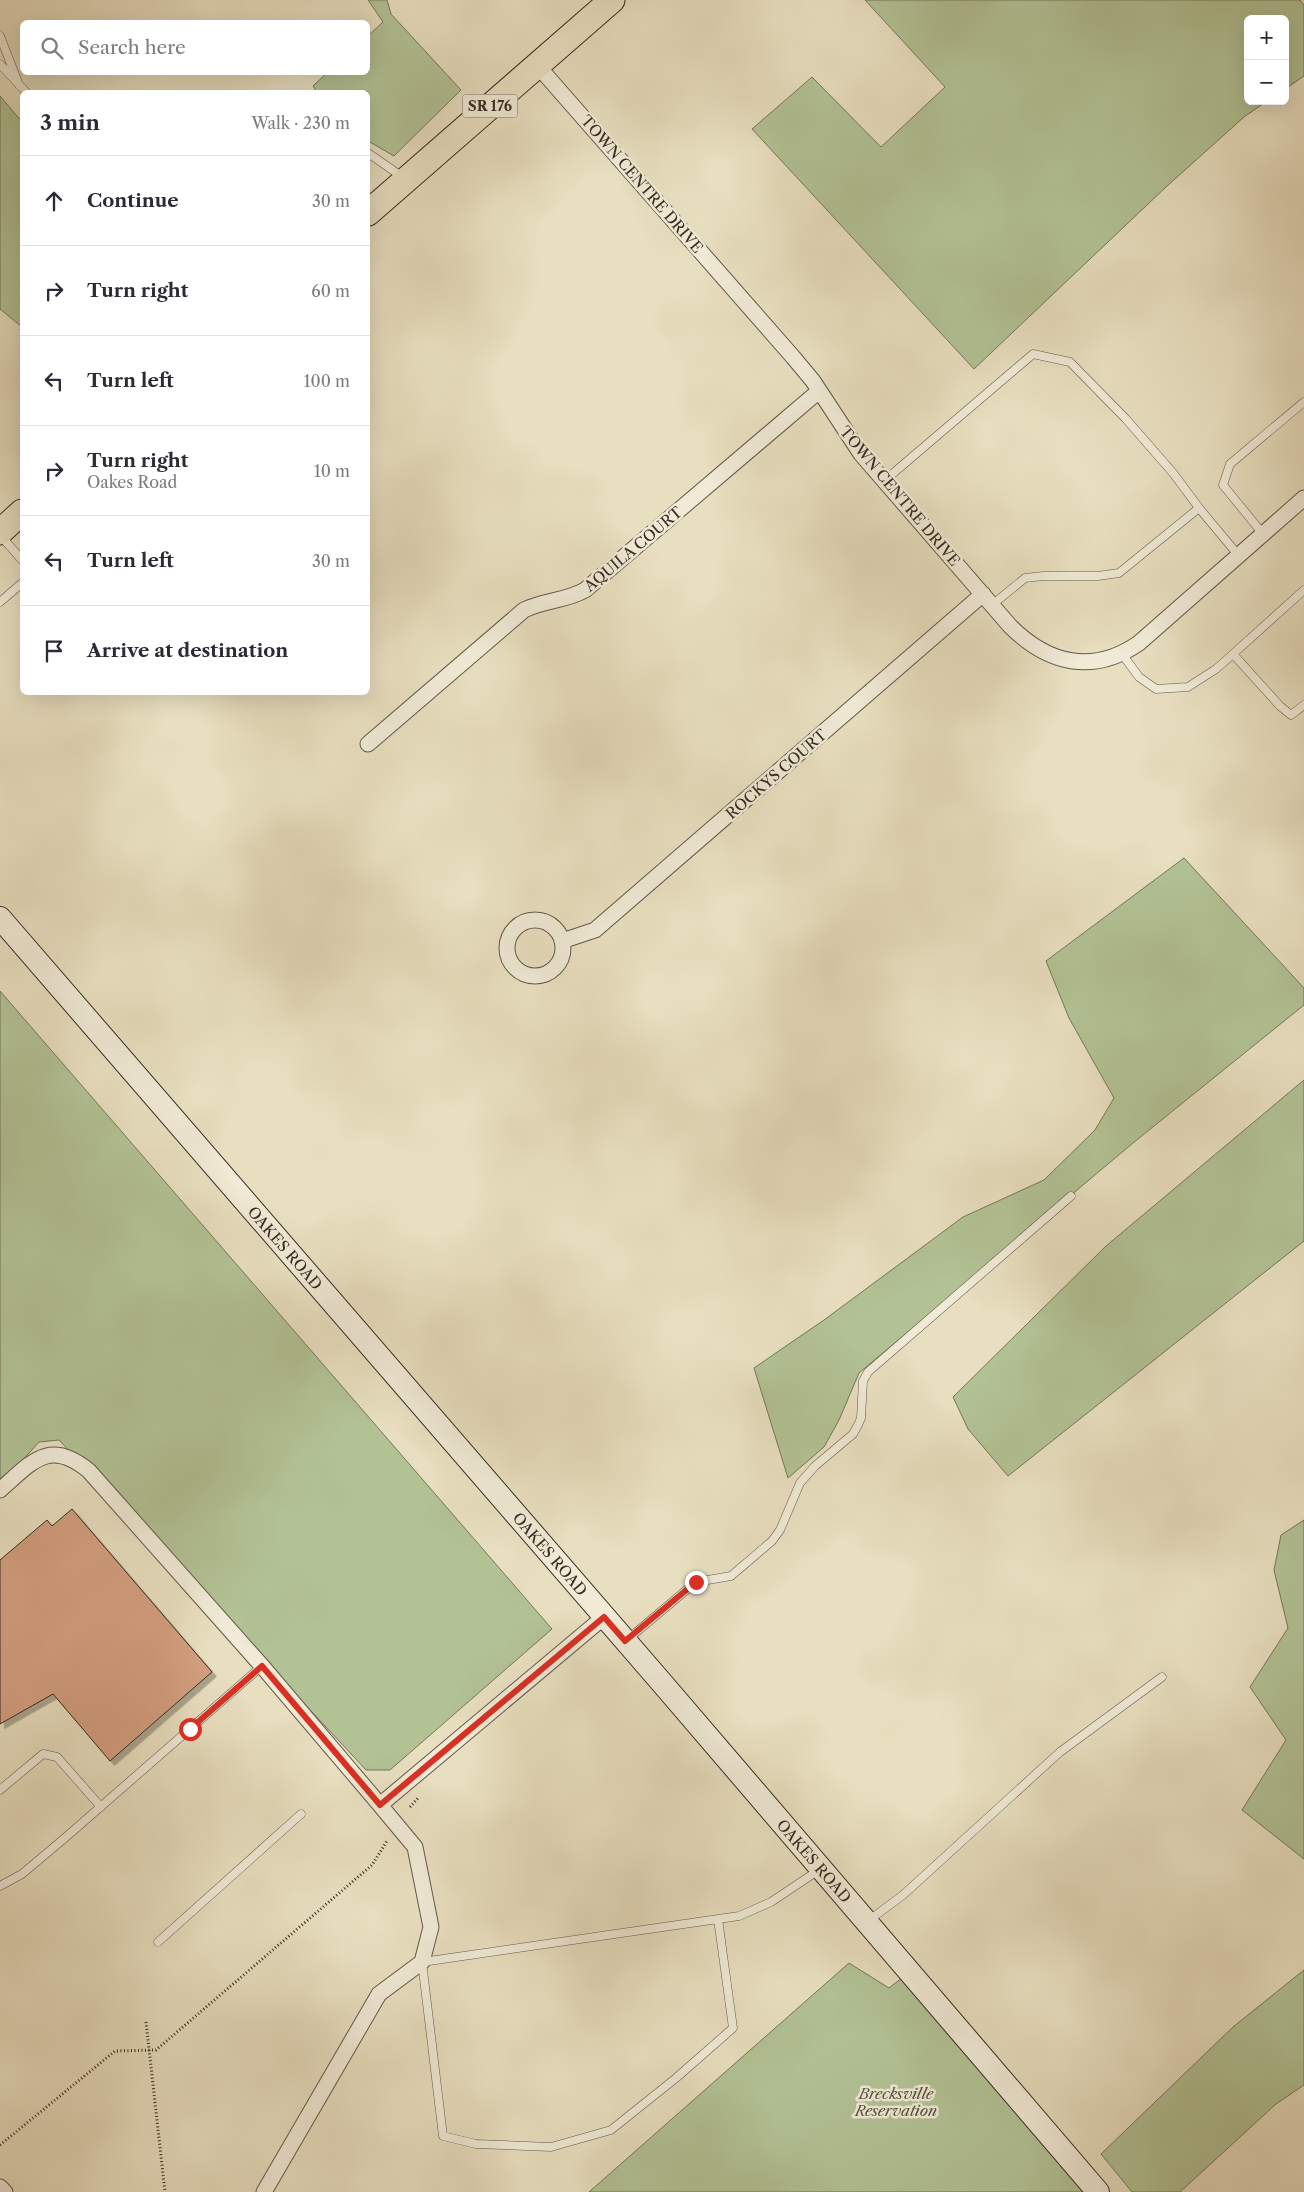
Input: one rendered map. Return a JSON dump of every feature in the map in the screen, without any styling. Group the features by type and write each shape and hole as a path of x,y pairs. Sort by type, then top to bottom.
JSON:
{"main road":[{"name":"SR 176","path":"370,211 612,0"},
{"path":"0,533 20,514"}],"street":[{"name":"TOWN CENTRE DRIVE","path":"537,65 793,357 819,391 849,438 987,600 1022,637 1054,658 1072,661 1093,661 1122,654 1139,643 1303,502"},
{"name":"AQUILA COURT","path":"368,744 524,610 536,604 577,595 585,590 819,391"},
{"name":"ROCKYS COURT","path":"562,941 595,930 987,600"},
{"name":"OAKES ROAD","path":"0,918 1098,2192"},
{"path":"0,1490 39,1458 50,1454 62,1454 76,1460 89,1471 262,1666 415,1847 431,1927 422,1962 379,1994 264,2192"},
{"path":"380,1805 604,1617"},
{"path":"0,2187 5,2192"}],"lane":[{"path":"0,36 19,85"},
{"path":"0,64 24,90"},
{"path":"370,154 406,179"},
{"path":"884,481 1033,354 1070,362 1126,419 1173,473 1198,508 1239,556"},
{"path":"1264,534 1223,485 1230,464 1304,402"},
{"path":"987,600 1025,578 1043,576 1098,576 1119,573 1198,508"},
{"path":"0,533 20,558"},
{"path":"0,602 20,585"},
{"path":"1122,654 1140,677 1156,689 1188,687 1216,669 1304,590"},
{"path":"1233,654 1280,706 1292,715 1304,705"},
{"path":"625,1641 696,1582 731,1576 772,1541 780,1530 800,1483 815,1466 853,1434 861,1418 863,1381 868,1372 1071,1196"},
{"path":"0,1886 22,1874 262,1666"},
{"path":"867,1922 903,1894 1060,1752 1162,1677"},
{"path":"0,1790 43,1754 57,1757 101,1806"},
{"path":"158,1942 301,1814"},
{"path":"718,1919 733,2028 676,2078 611,2130 551,2147 476,2144 443,2136 422,1962 718,1919 739,1916 771,1902 821,1869"}],"path":[{"path":"0,2145 115,2051 156,2050 372,1865 387,1841"},
{"path":"146,2022 165,2192"}],"green space":[{"path":"368,0 387,0 391,14 461,90 394,156 370,142 370,90 316,90 313,86 325,75 370,75 370,34 383,22"},
{"path":"865,0 1300,0 1304,5 1304,76 1289,86 1289,15 1244,15 1244,105 1261,105 1244,117 1166,187 974,369 752,129 812,77 881,147 945,87"},
{"path":"0,96 20,120 20,325 0,309"},
{"path":"1184,858 1304,988 1304,1005 1133,1143 859,1373 839,1420 824,1447 788,1478 754,1368 824,1320 963,1217 1044,1180 1095,1130 1114,1098 1069,1018 1046,961"},
{"path":"0,991 552,1629 390,1770 366,1770 59,1440 39,1442 20,1463 0,1479"},
{"path":"1304,1080 1304,1241 1008,1476 968,1429 953,1397 1106,1246"},
{"path":"1304,1520 1304,1859 1242,1810 1286,1740 1250,1687 1288,1628 1274,1570 1281,1535"},
{"name":"Brecksville Reservation","path":"849,1963 889,1988 907,1974 1094,2192 589,2192"},
{"path":"1304,1970 1304,2085 1276,2104 1180,2192 1132,2192 1101,2154 1233,2027"}],"building":[{"path":"72,1509 212,1672 110,1761 53,1694 0,1724 0,1560 47,1520 52,1526"}],"route":[{"path":"190,1729 262,1666 380,1805 604,1617 625,1641 696,1582"}]}
